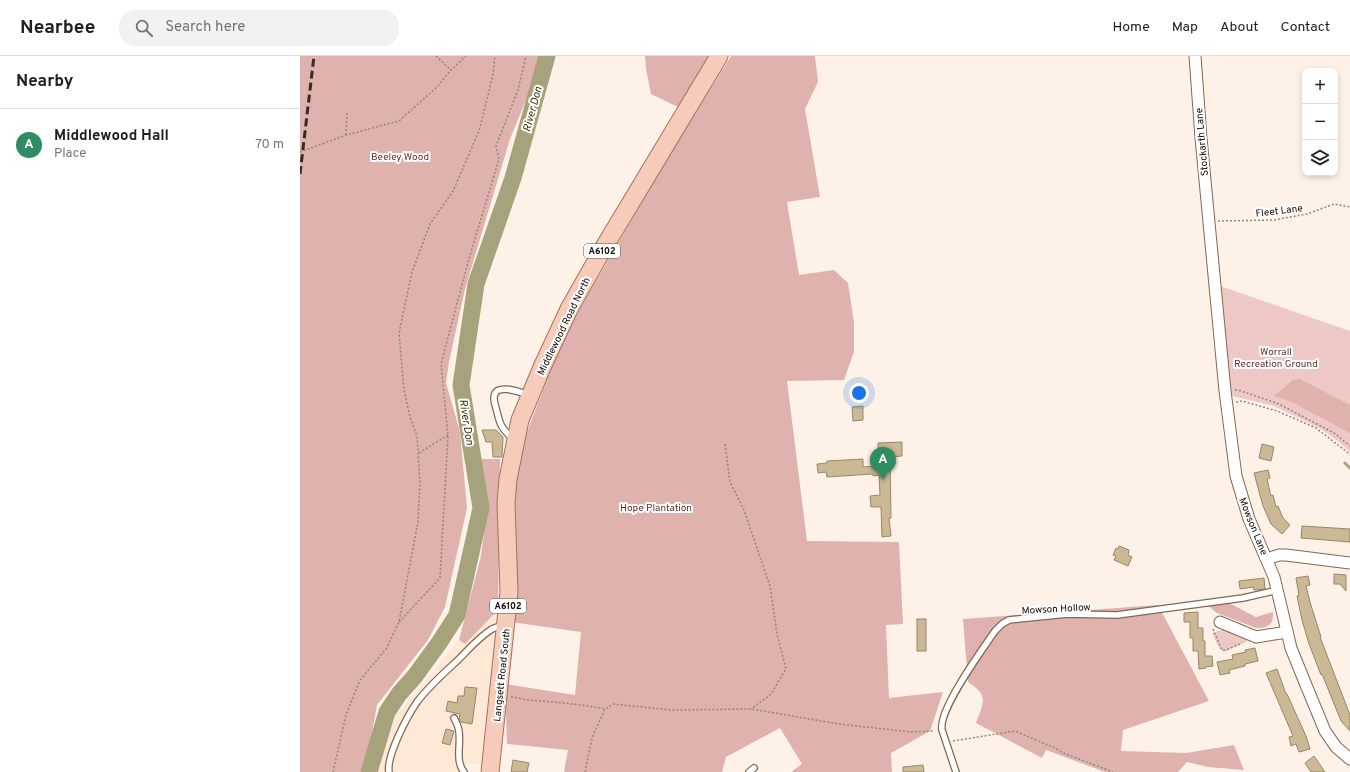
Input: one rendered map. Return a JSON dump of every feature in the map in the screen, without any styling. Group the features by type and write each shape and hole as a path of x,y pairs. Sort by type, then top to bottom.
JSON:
{"main road":[{"name":"Middlewood Road North","path":"511,459 520,420 543,365 566,316 592,269 719,56"},
{"name":"Langsett Road South","path":"490,772 509,592 506,503 511,459"}],"street":[{"name":"Stockarth Lane","path":"1195,56 1209,224"},
{"name":"Mowson Lane","path":"1209,224 1226,402 1238,483 1249,519 1274,577 1291,648 1324,731 1336,747 1350,759"},
{"path":"1267,559 1279,555 1286,555 1350,563"},
{"path":"1220,622 1251,635 1261,637 1287,632"}],"lane":[{"path":"515,441 503,430 500,425 494,398 495,394 499,390 504,389 530,395"},
{"name":"Mowson Hollow","path":"942,730 941,726 943,717 957,689 995,631 1008,620 1067,614 1117,615 1243,598 1278,590"},
{"path":"389,772 388,768 391,754 409,715 418,701 428,689 481,638 493,628 500,626 506,627"},
{"path":"454,718 459,730 459,758 461,768 464,772"},
{"path":"942,730 956,772"},
{"path":"749,772 754,768"}],"path":[{"path":"436,56 451,70"},
{"path":"300,152 346,136 400,121 436,88 451,70 466,56"},
{"path":"332,772 346,715 360,680 386,649 399,622 418,522 420,482 417,436 410,417 404,390 400,333 412,272 430,224 453,191 479,131 493,75 496,56"},
{"path":"399,622 440,578 448,435 441,364 468,262 499,159 496,146 518,90 526,56"},
{"path":"346,111 346,136"},
{"name":"Fleet Lane","path":"1209,224 1274,220 1307,214 1334,204 1350,208"},
{"path":"1225,391 1238,390 1279,404 1334,433 1350,446"},
{"path":"1226,402 1242,401 1277,411 1316,428 1350,455"},
{"path":"418,453 448,435"},
{"path":"725,444 730,482 744,510 770,586 777,634 786,669 771,694 751,709"},
{"path":"1220,622 1215,620 1211,623 1222,650 1226,650 1245,642 1251,635"},
{"path":"499,695 605,709"},
{"path":"585,772 592,738 605,709 613,704 672,710 751,709 839,724 912,732 942,730 953,741 1014,731 1113,772"}],"shaded area":[{"path":"498,610 481,764 465,764 462,772 379,772 383,752 395,717 459,640 465,644"}],"green space":[{"name":"Beeley Wood","path":"300,56 544,56 510,139 465,289 449,362 446,383 460,432 467,508 445,607 428,640 377,705 365,772 300,772"},
{"path":"645,56 713,56 680,108 651,94"},
{"name":"Hope Plantation","path":"731,56 815,56 818,82 805,109 820,197 787,202 799,275 834,270 848,283 854,323 854,352 844,380 787,381 807,541 899,542 903,624 886,625 889,698 943,692 930,731 891,753 892,772 791,772 802,764 780,728 726,757 722,772 564,772 568,750 507,744 505,684 575,695 581,632 511,622 510,489 525,437 564,336 677,142"},
{"name":"Worrall Recreation Ground","path":"1220,286 1350,331 1350,452 1321,429 1274,406 1232,396"},
{"path":"1300,379 1350,405 1350,433 1292,402 1274,396 1293,380"},
{"path":"480,459 500,459 498,610 465,644 459,640 481,556 487,509"},
{"path":"1227,602 1256,617 1273,612 1271,623 1264,627 1256,628 1217,613 1207,605"},
{"path":"1158,605 1209,701 1123,730 1121,751 1186,753 1234,745 1244,770 1208,767 1187,762 1178,772 1105,772 1046,750 1042,758 976,723 983,700 979,691 968,682 963,619"},
{"path":"1225,629 1247,640 1246,642 1224,652 1219,648 1212,633"}],"building":[{"path":"863,406 863,420 853,421 852,407"},
{"path":"482,430 496,430 503,437 502,457 493,457 492,442 486,442"},
{"path":"902,442 902,456 890,457 891,518 889,518 891,536 882,537 881,507 871,507 870,496 880,495 879,475 873,476 873,474 827,477 826,472 818,473 817,464 827,463 827,461 863,459 863,467 879,466 878,443"},
{"path":"1262,444 1274,447 1271,461 1259,458"},
{"path":"1268,470 1270,478 1267,479 1271,496 1273,495 1276,507 1278,506 1283,518 1290,525 1282,534 1271,524 1263,506 1254,473"},
{"path":"1302,526 1350,529 1350,542 1301,538"},
{"path":"1119,546 1129,550 1128,555 1132,557 1128,566 1114,560 1116,556 1113,555 1116,548 1118,549"},
{"path":"1334,574 1346,575 1346,591 1340,584 1334,584"},
{"path":"1308,576 1310,585 1306,586 1310,602 1320,637 1350,715 1350,731 1341,721 1322,674 1321,675 1309,644 1302,620 1297,596 1299,595 1296,578"},
{"path":"1264,578 1265,589 1254,590 1253,587 1240,589 1239,581"},
{"path":"1198,612 1198,628 1203,628 1205,656 1212,656 1213,666 1199,669 1198,651 1193,651 1193,638 1190,638 1190,622 1184,622 1184,613"},
{"path":"917,619 926,619 926,651 917,651"},
{"path":"1255,648 1258,661 1245,664 1245,666 1229,670 1230,673 1220,675 1217,662 1233,659 1232,655 1246,652 1245,650"},
{"path":"1277,669 1286,694 1306,736 1310,749 1299,752 1296,744 1291,746 1289,737 1293,736 1266,673"},
{"path":"465,687 477,688 472,724 461,722 459,719 460,714 446,711 448,701 457,703 458,696 464,696"},
{"path":"446,729 454,731 450,745 442,743"},
{"path":"1314,756 1325,772 1311,772 1305,763"},
{"path":"513,760 529,763 527,772 511,772"},
{"path":"923,765 924,772 903,772 903,767"}],"waterway":[{"name":"River Don","path":"369,772 387,712 399,694 415,676 439,643 457,615 481,508 461,385 476,284 513,178 547,56"},
{"path":"1345,463 1350,468"}],"railway":[{"path":"300,174 314,56"}],"place":[{"name":"Middlewood Hall","path":"883,480"}]}
